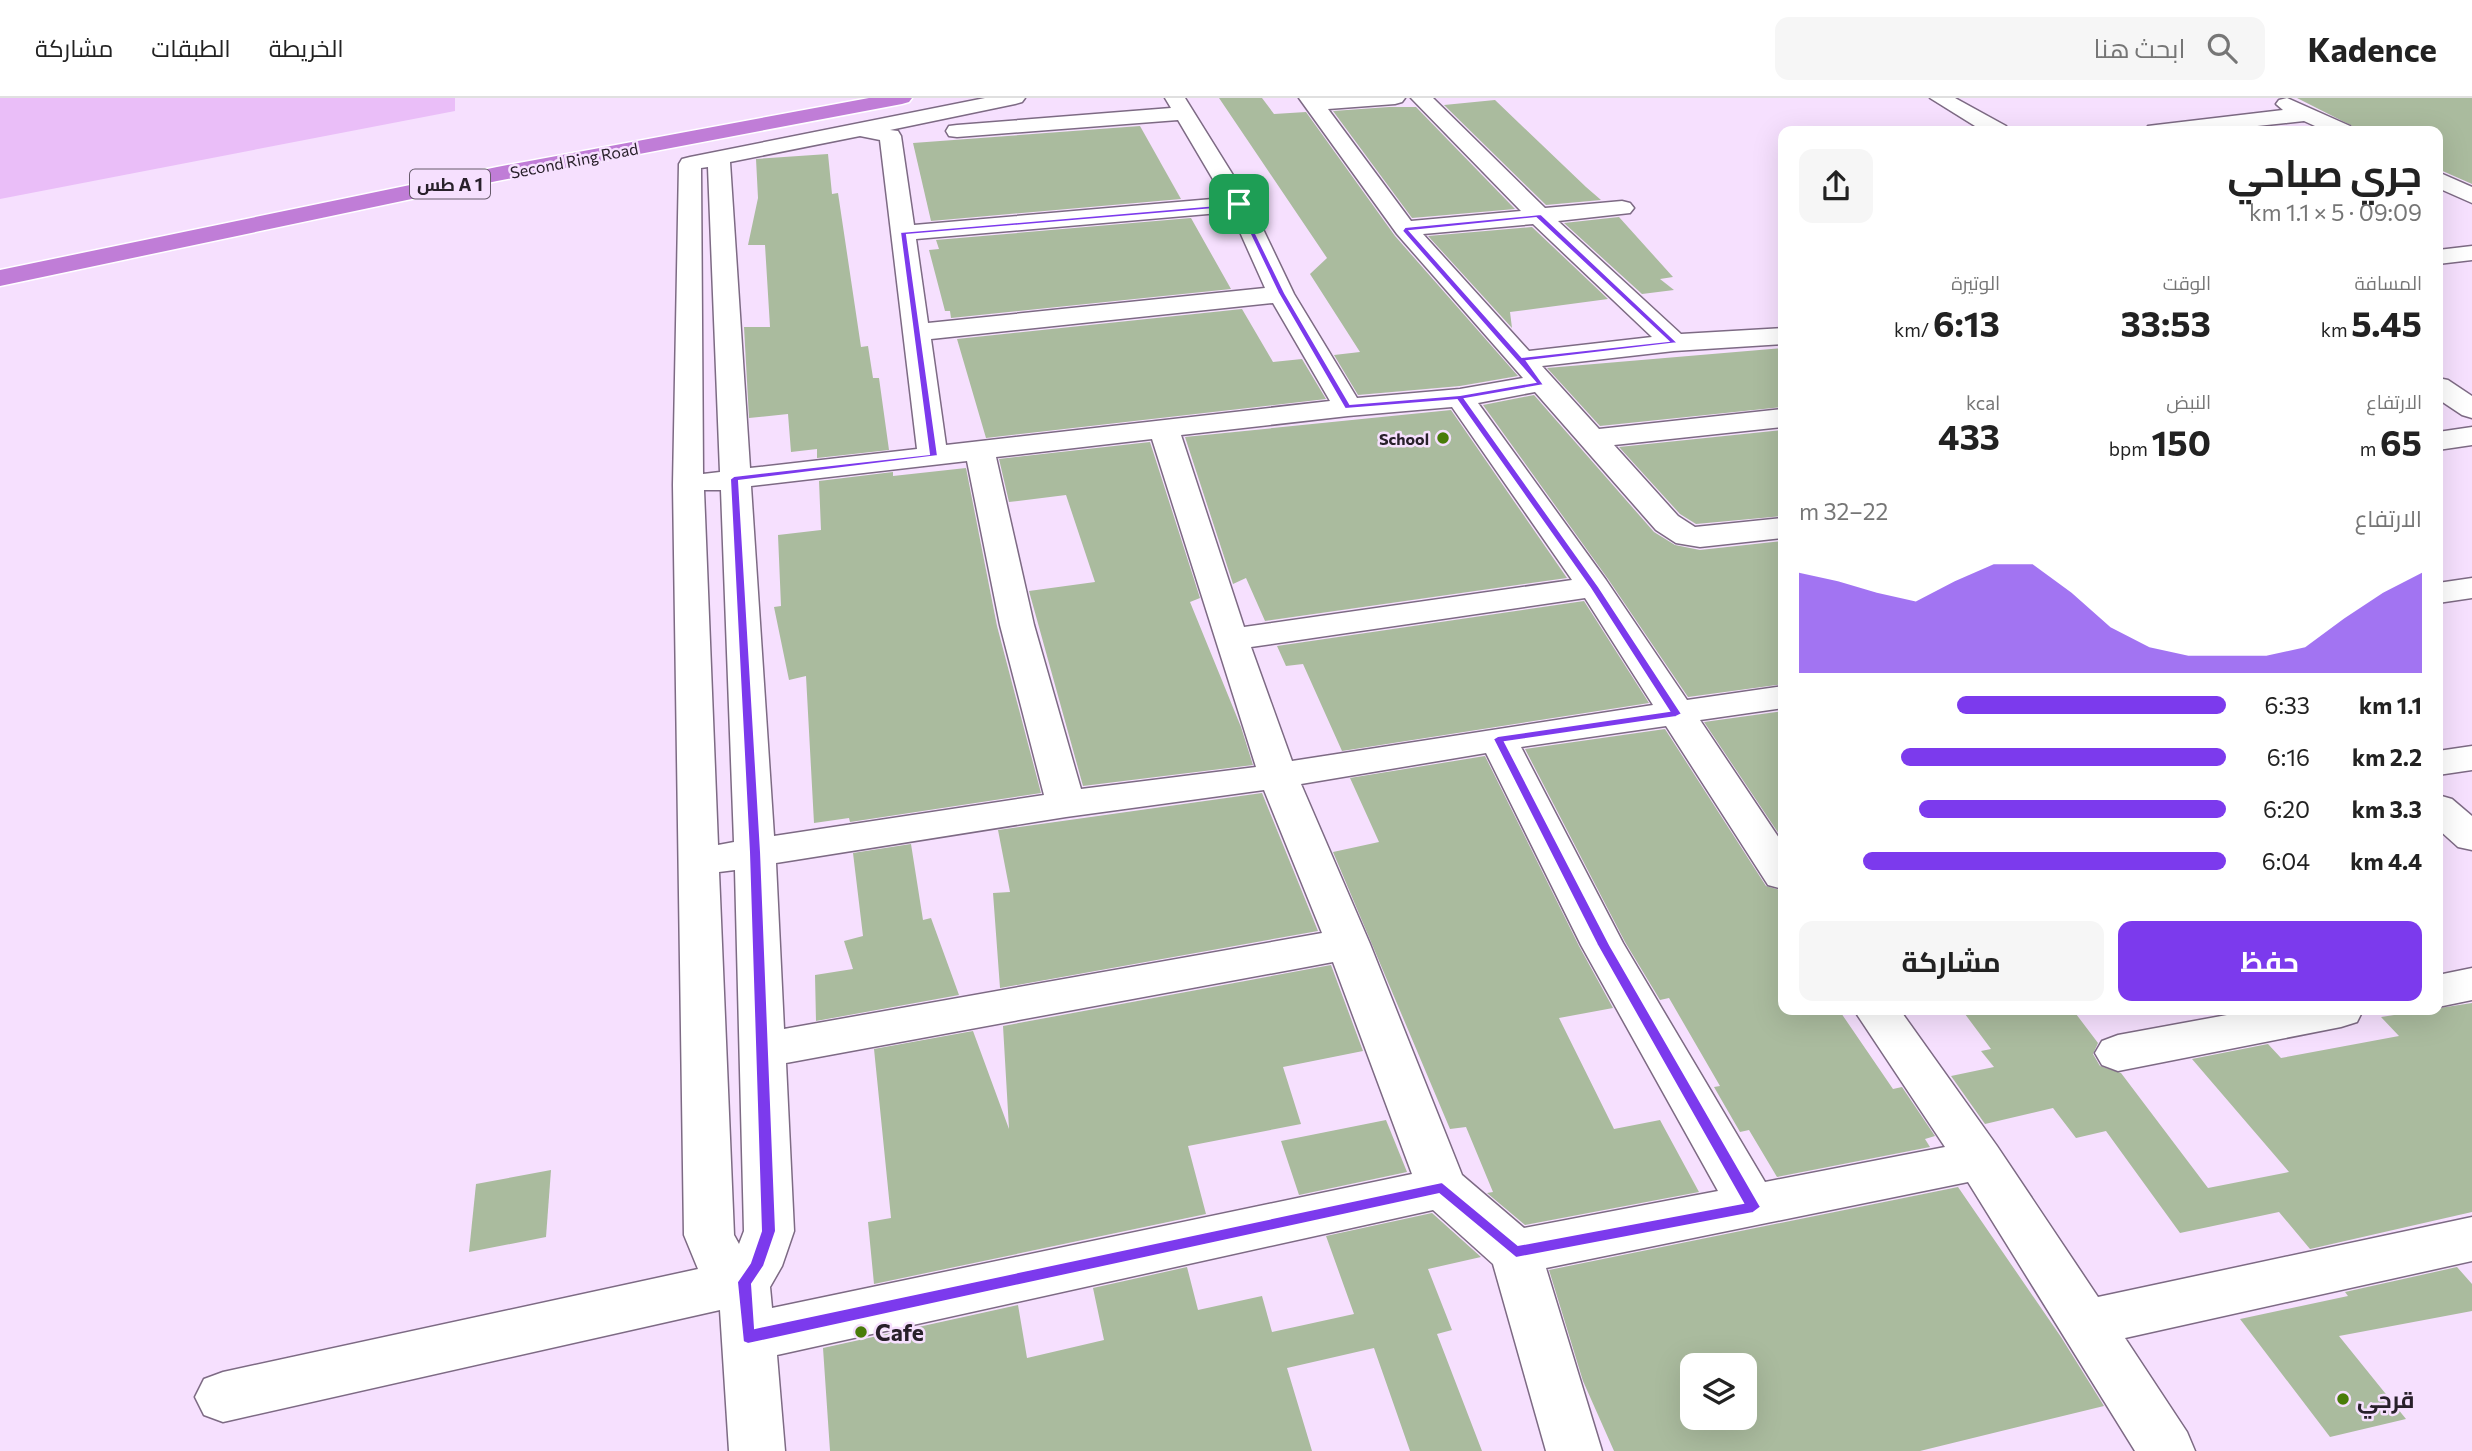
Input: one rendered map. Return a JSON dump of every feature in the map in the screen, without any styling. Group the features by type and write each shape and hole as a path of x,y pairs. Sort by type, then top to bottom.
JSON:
{"highway":[{"name":"Second Ring Road","path":"329,187 798,98"},
{"name":"Second Ring Road","path":"0,278 497,174 902,98"}],"street":[{"path":"704,161 1015,98"},
{"path":"1311,101 1395,98"},
{"path":"1421,98 1538,215 1674,343"},
{"path":"1940,98 1989,126"},
{"path":"2274,98 2332,126"},
{"path":"1311,101 1405,229 1676,531 1687,536 1700,537 1778,529"},
{"path":"858,129 890,136 1180,105 1239,204 1281,293 1348,407"},
{"path":"2201,126 2307,114"},
{"path":"890,136 933,456"},
{"path":"223,1397 744,1282 756,1266 769,1231 755,852 734,479 704,161"},
{"path":"704,161 688,485 709,1235 721,1263 744,1282 757,1451"},
{"path":"2443,181 2472,196"},
{"path":"903,233 1239,204"},
{"path":"1405,229 1622,208"},
{"path":"2443,256 2472,253"},
{"path":"918,331 1281,293"},
{"path":"1521,360 1674,343 1778,336"},
{"path":"2443,384 2472,380"},
{"path":"688,485 1348,407 1460,398 1541,383"},
{"path":"2443,389 2472,409"},
{"path":"1460,398 1594,587 1778,867"},
{"path":"1592,439 1778,419"},
{"path":"1164,429 1278,776 1348,944 1442,1188 1516,1252 1574,1451"},
{"path":"2443,440 2472,436"},
{"path":"980,451 1017,625 1066,804"},
{"path":"1231,639 1594,587"},
{"path":"2443,592 2472,588"},
{"path":"698,862 1066,804 1278,776 1498,739 1778,698"},
{"path":"1498,739 1603,945 1753,1207"},
{"path":"2443,762 2472,758"},
{"path":"2443,812 2472,837"},
{"path":"763,1050 1348,944"},
{"path":"2443,990 2472,984"},
{"path":"1879,1015 1980,1160 2167,1451"},
{"path":"2118,1053 2315,1015"},
{"path":"1516,1252 1980,1160"},
{"path":"748,1337 1442,1188"},
{"path":"2087,1323 2472,1239"}],"shaded area":[{"path":"0,98 455,98 455,111 0,199"}],"building":[{"path":"1219,98 1262,98 1274,114 1306,112 1395,236 1518,376 1460,386 1358,395 1334,355 1360,352 1310,274 1327,258"},
{"path":"2297,98 2472,98 2472,184 2443,171 2443,126 2352,126"},
{"path":"1495,100 1601,200 1546,205 1444,105"},
{"path":"1416,107 1515,209 1412,218 1333,111"},
{"path":"1140,126 1181,199 931,221 913,143"},
{"path":"828,154 832,194 838,193 861,347 868,346 873,378 879,378 889,450 817,458 817,449 791,452 788,414 749,418 744,327 770,327 765,245 748,245 758,198 756,159"},
{"path":"1619,217 1673,277 1660,279 1674,290 1642,294 1564,223"},
{"path":"1191,218 1231,289 951,318 950,311 945,311 929,250 939,249 936,240"},
{"path":"1532,227 1608,299 1510,312 1512,328 1428,236"},
{"path":"1242,309 1273,362 1302,359 1326,399 986,438 957,339"},
{"path":"1778,348 1778,408 1600,426 1547,368"},
{"path":"1534,395 1654,532 1675,545 1700,550 1778,542 1778,685 1688,697 1608,579 1483,405"},
{"path":"1451,410 1567,578 1265,621 1246,578 1233,584 1185,437"},
{"path":"1778,431 1778,516 1696,524 1680,514 1619,447"},
{"path":"1150,442 1200,598 1190,602 1241,727 1253,765 1083,786 1029,591 1095,582 1066,495 1009,502 999,459"},
{"path":"966,468 997,626 1041,793 850,822 849,818 814,823 806,676 789,680 774,607 781,606 778,535 821,530 819,481 893,472 893,476"},
{"path":"1584,601 1649,703 1342,751 1303,664 1286,666 1277,646"},
{"path":"1778,712 1778,833 1704,722"},
{"path":"1665,729 1766,886 1778,890 1778,1015 1842,1015 1893,1089 1902,1087 1935,1136 1925,1139 1930,1147 1777,1177 1749,1130 1740,1132 1714,1087 1720,1086 1669,998 1660,1000 1625,942 1525,749"},
{"path":"1485,756 1579,946 1613,1008 1559,1018 1614,1129 1660,1120 1699,1192 1525,1225 1487,1193 1493,1192 1466,1127 1450,1129 1333,852 1379,842 1350,778"},
{"path":"1262,793 1318,931 1000,988 993,893 1010,892 998,830"},
{"path":"911,844 923,920 931,918 959,995 816,1021 815,975 853,969 844,941 863,936 853,853"},
{"path":"1331,965 1363,1051 1283,1067 1301,1124 1188,1146 1206,1214 874,1284 868,1222 891,1218 874,1049 973,1031 1009,1129 1003,1026"},
{"path":"2472,1003 2472,1212 2310,1249 2279,1212 2180,1233 2106,1131 2076,1138 2053,1108 1985,1124 1951,1076 1994,1067 1981,1051 1991,1049 1966,1015 2077,1015 2098,1043 2093,1054 2100,1066 2121,1073 2208,1188 2289,1172 2192,1059 2268,1044 2281,1058 2399,1036 2381,1017 2443,1015 2443,1007"},
{"path":"1386,1120 1407,1172 1299,1195 1281,1141"},
{"path":"551,1170 546,1237 469,1252 476,1184"},
{"path":"1958,1187 2061,1337 2104,1406 1920,1451 1614,1451 1583,1381 1549,1270"},
{"path":"1432,1213 1481,1257 1428,1269 1452,1330 1437,1334 1482,1451 1410,1451 1374,1348 1287,1368 1312,1451 830,1451 823,1348 1018,1305 1027,1358 1104,1340 1093,1288 1187,1267 1198,1310 1262,1296 1272,1332 1354,1314 1326,1236"},
{"path":"2457,1267 2472,1284 2472,1311 2339,1336 2406,1419 2330,1437 2240,1319 2348,1296 2345,1292"}],"place":[{"name":"School","path":"1443,438"},
{"name":"Cafe","path":"861,1332"},
{"name":"قرجي","path":"2343,1399"}],"route":[{"path":"1239,204 903,233 933,456 734,479 755,852 769,1231 756,1266 744,1282 748,1337 1442,1188 1516,1252 1753,1207 1603,945 1498,739 1676,714 1594,587 1460,398 1541,383 1405,229 1538,215 1674,343 1521,360 1541,383 1460,398 1348,407 1281,293 1239,204"}]}
